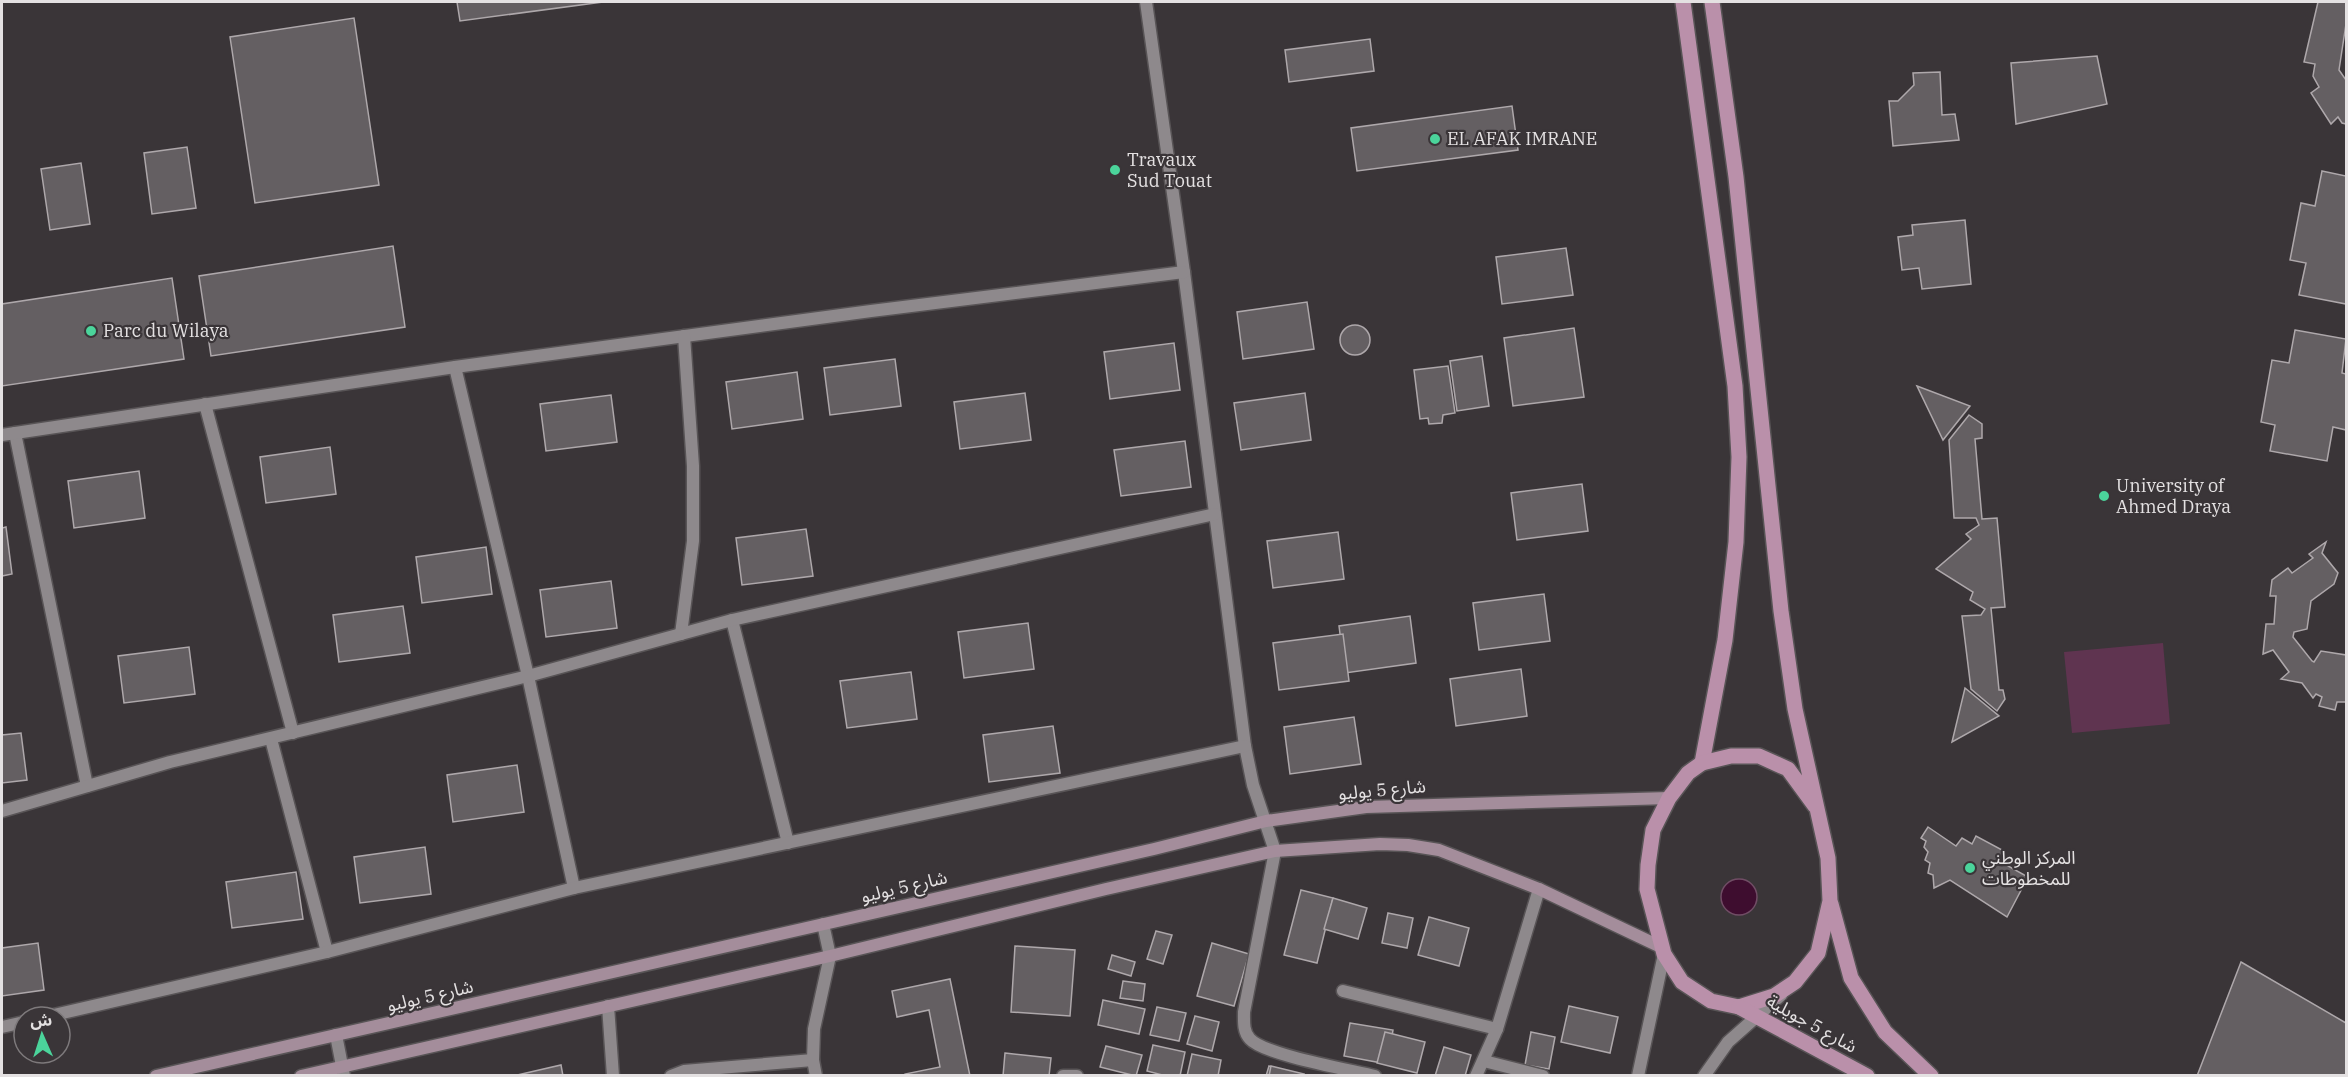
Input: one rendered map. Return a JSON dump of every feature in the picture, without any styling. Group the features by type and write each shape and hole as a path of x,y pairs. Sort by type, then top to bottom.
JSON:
{"main road":[{"path":"1683,2 1735,386 1739,457 1736,542 1726,630 1702,763 1731,756 1759,756 1788,770 1815,806"},
{"path":"1712,2 1736,177 1781,611 1795,709 1828,858 1830,901 1818,953 1795,982 1774,996 1739,1007"},
{"name":"شارع 5 جويلية","path":"1702,763 1688,773 1669,798 1653,830 1647,890 1663,951 1682,982 1711,1001 1739,1007 1758,1016 1867,1076"},
{"name":"شارع 5 يوليو","path":"156,1076 1266,821 1366,807 1399,805 1669,798"},
{"path":"301,1076 343,1071 608,1006 1275,851 1408,845 1439,850 1539,889 1663,951"},
{"name":"شارع 5 جويلية","path":"1830,901 1851,978 1885,1032 1931,1076"}],"street":[{"path":"1146,2 1184,272 1245,746 1253,784 1275,851 1244,1012 1244,1028 1250,1040 1270,1051 1375,1076"},
{"path":"2,435 455,367 1184,272"},
{"path":"681,634 693,531 693,466 684,336"},
{"path":"455,367 528,676 574,888"},
{"path":"205,404 293,734"},
{"path":"15,433 87,786"},
{"path":"2,811 170,762 528,676 732,620 1215,514"},
{"path":"732,620 788,843"},
{"path":"271,739 327,952"},
{"path":"72,1011 327,952 574,888 1245,746"},
{"path":"1476,1076 1497,1029 1539,889"},
{"path":"816,1076 813,1060 817,1012 830,956 823,924"},
{"path":"1638,1076 1663,951"},
{"path":"1704,1076 1728,1042 1795,982"},
{"path":"1343,991 1497,1029"},
{"path":"608,1006 613,1076"},
{"path":"336,1035 343,1071"},
{"path":"671,1076 684,1071 813,1060"},
{"path":"1484,1061 1543,1076"},
{"path":"1063,1076 1077,1076"}],"shaded area":[{"path":"2163,643 2170,724 2072,733 2064,652"},
{"path":"1739,879 1752,884 1757,897 1752,910 1739,915 1726,910 1721,897 1726,884"}],"building":[{"path":"457,2 603,2 460,21"},
{"path":"2318,2 2346,2 2346,24 2339,70 2346,80 2346,124 2342,123 2338,117 2331,124 2311,93 2319,87 2313,76 2315,64 2304,62"},
{"path":"354,18 379,185 255,203 230,37"},
{"path":"1370,39 1374,71 1289,82 1285,50"},
{"path":"2097,56 2107,104 2016,124 2011,63"},
{"path":"1940,72 1942,115 1955,114 1959,140 1893,146 1889,101 1898,101 1914,85 1913,73"},
{"name":"EL AFAK IMRANE","path":"1512,106 1518,150 1357,171 1351,128"},
{"path":"187,147 196,208 152,214 144,153"},
{"path":"81,163 90,224 50,230 41,169"},
{"path":"2322,171 2346,176 2346,304 2299,295 2306,263 2290,260 2301,203 2315,206"},
{"path":"1965,220 1971,284 1922,289 1919,268 1902,270 1898,237 1913,235 1912,225"},
{"path":"393,246 405,327 211,356 199,276"},
{"path":"1566,248 1573,295 1502,304 1496,257"},
{"name":"Parc du Wilaya","path":"172,278 184,359 2,386 2,304"},
{"path":"1307,302 1314,349 1243,359 1237,312"},
{"path":"1355,325 1365,330 1370,340 1365,350 1355,355 1345,350 1340,340 1345,330"},
{"path":"1574,328 1584,397 1513,406 1504,338"},
{"path":"2295,330 2346,339 2342,373 2346,374 2346,430 2333,427 2327,461 2270,451 2275,425 2261,422 2272,360 2289,363"},
{"path":"1174,343 1180,390 1110,399 1104,352"},
{"path":"1482,356 1489,406 1457,411 1450,361"},
{"path":"895,359 901,406 830,415 824,368"},
{"path":"1448,366 1455,413 1443,415 1442,423 1429,424 1428,418 1420,419 1414,370"},
{"path":"797,372 803,419 732,429 726,382"},
{"path":"1917,386 1970,406 1943,440"},
{"path":"1025,393 1031,440 960,449 954,402"},
{"path":"1305,393 1311,440 1241,450 1234,403"},
{"path":"611,395 617,442 546,451 540,404"},
{"path":"1969,415 1982,424 1982,438 1975,439 1982,519 1997,518 2005,607 1991,608 1999,690 2003,690 2005,699 1997,711 1971,689 1962,616 1981,615 1985,609 1970,600 1973,592 1936,569 1971,539 1966,534 1979,525 1976,518 1954,518 1949,440"},
{"path":"1185,441 1191,487 1121,496 1114,450"},
{"path":"330,447 336,494 266,503 260,457"},
{"path":"139,471 145,518 74,528 68,481"},
{"path":"1582,484 1588,531 1517,540 1511,493"},
{"path":"6,527 12,574 2,576 2,528"},
{"path":"806,529 813,576 742,585 736,538"},
{"path":"1338,532 1344,579 1273,588 1267,541"},
{"path":"2326,542 2322,553 2338,573 2334,584 2311,601 2307,629 2294,632 2293,637 2314,662 2321,651 2346,655 2346,702 2337,702 2335,710 2319,706 2322,697 2316,694 2313,698 2302,683 2281,679 2289,672 2273,650 2263,654 2266,624 2274,624 2276,596 2270,596 2272,580 2288,568 2292,573 2313,558 2309,554"},
{"path":"486,547 492,594 422,603 416,557"},
{"path":"611,581 617,628 546,637 540,590"},
{"path":"1544,594 1550,641 1479,650 1473,603"},
{"path":"403,606 410,653 339,662 333,615"},
{"path":"1410,616 1416,663 1345,673 1339,626"},
{"path":"1028,623 1034,669 964,678 958,632"},
{"path":"1343,634 1349,681 1279,690 1273,643"},
{"path":"189,647 195,694 124,703 118,656"},
{"path":"1521,669 1527,716 1456,726 1450,679"},
{"path":"911,672 917,719 847,728 840,681"},
{"path":"1965,688 1999,716 1952,742"},
{"path":"1354,717 1361,764 1290,774 1284,727"},
{"path":"1053,726 1060,773 989,782 983,735"},
{"path":"21,733 27,780 2,783 2,735"},
{"path":"517,765 524,812 453,822 447,775"},
{"name":"المركز الوطني للمخطوطات","path":"1928,827 1956,846 1962,838 1972,844 1976,836 2004,851 1999,861 2028,877 2007,917 1950,880 1934,888 1933,875 1928,873 1930,863 1925,860 1928,852 1924,847 1926,841 1921,838"},
{"path":"425,847 431,894 360,903 354,857"},
{"path":"296,872 303,919 232,928 226,882"},
{"path":"1301,890 1333,898 1317,963 1284,955"},
{"path":"1333,898 1367,908 1358,939 1324,929"},
{"path":"1388,913 1413,918 1407,948 1382,943"},
{"path":"1429,917 1469,928 1459,966 1418,955"},
{"path":"1156,931 1172,935 1163,964 1147,959"},
{"path":"38,943 44,990 2,996 2,948"},
{"path":"1212,943 1249,954 1234,1006 1197,996"},
{"path":"1015,946 1075,950 1070,1016 1011,1012"},
{"path":"1112,955 1135,962 1131,976 1108,969"},
{"path":"2241,962 2346,1023 2346,1076 2197,1076"},
{"path":"950,979 970,1076 905,1076 905,1074 940,1067 929,1010 897,1017 892,991"},
{"path":"1123,981 1145,984 1143,1001 1120,998"},
{"path":"1103,1000 1145,1009 1139,1034 1098,1025"},
{"path":"1569,1006 1618,1017 1610,1053 1561,1042"},
{"path":"1157,1007 1186,1013 1179,1041 1150,1035"},
{"path":"1195,1016 1219,1022 1212,1051 1187,1044"},
{"path":"1350,1023 1393,1030 1387,1064 1344,1056"},
{"path":"1385,1032 1425,1042 1417,1073 1377,1063"},
{"path":"1531,1032 1555,1037 1549,1069 1525,1065"},
{"path":"1153,1045 1185,1052 1180,1076 1166,1076 1147,1071"},
{"path":"1106,1046 1142,1055 1136,1076 1100,1067"},
{"path":"1444,1047 1471,1055 1465,1076 1435,1076"},
{"path":"1005,1053 1051,1058 1049,1076 1003,1076"},
{"path":"1192,1054 1221,1060 1218,1076 1187,1076"},
{"path":"561,1065 563,1076 513,1076"},
{"path":"1269,1066 1300,1076 1266,1076"},
{"path":"1271,1066 1304,1074 1303,1076 1269,1076"}],"place":[{"name":"EL AFAK IMRANE","path":"1435,139"},
{"name":"Travaux Sud Touat","path":"1115,170"},
{"name":"Parc du Wilaya","path":"91,331"},
{"name":"University of Ahmed Draya","path":"2104,496"},
{"name":"المركز الوطني للمخطوطات","path":"1970,868"}]}
